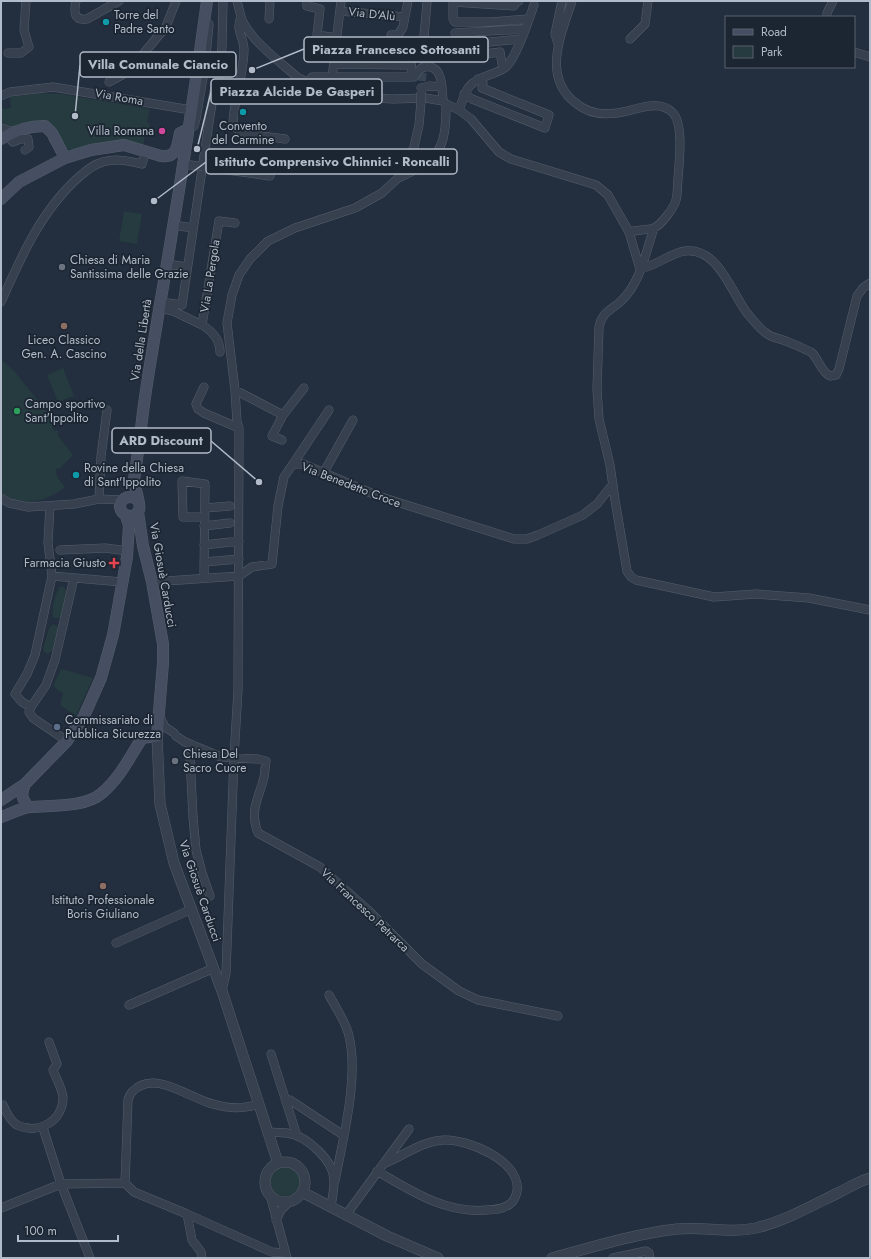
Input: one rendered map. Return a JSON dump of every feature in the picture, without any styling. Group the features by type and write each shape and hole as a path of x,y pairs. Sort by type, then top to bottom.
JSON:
{"main road":[{"name":"Via della Libertà","path":"1,800 25,784 67,741 84,716 101,678 112,635 128,551 129,525 127,504 134,480 160,305 190,127 191,110 207,1"},
{"path":"6,133 35,126 45,126 52,133 65,158"},
{"path":"1,199 20,182 65,158 91,150 118,145 128,145 161,156 172,155 176,150 180,132 190,127"},
{"name":"Via Giosuè Carducci","path":"127,504 133,516 138,512 143,546 152,582 162,644 163,656 157,736"},
{"path":"1,817 29,807 60,806 84,802 101,795 112,783 158,714"},
{"path":"142,738 157,736"},
{"path":"25,784 22,792 22,798 29,807"}],"street":[{"path":"8,53 21,52 29,47 24,30 26,1"},
{"path":"76,1 76,16 84,19 119,1"},
{"path":"168,20 166,16 170,1"},
{"path":"109,82 122,75 134,65 165,29 176,1"},
{"path":"207,1 210,19 205,66 196,118 190,127 208,129"},
{"path":"160,305 182,305 199,185 204,167 209,121 214,91 217,85 222,47 223,1"},
{"path":"238,1 241,17 253,38 297,78 304,81 309,81 312,78 332,78 344,76 414,77 423,67 429,66 436,69 439,74 444,103 443,140 435,155 422,166 398,178"},
{"path":"269,19 270,1"},
{"path":"307,1 307,6 320,9 317,35 337,38"},
{"path":"332,78 341,1"},
{"path":"335,52 391,51 391,35 398,35 403,27 408,1"},
{"path":"519,1 516,2 514,6 453,1 453,20 455,22 490,22 529,19"},
{"path":"558,44 554,34 562,1"},
{"path":"572,1 558,44 556,63 557,76 561,88 570,99 581,107 606,114 619,113 647,106 659,106 667,109 673,114 677,124 680,145 676,201 666,217 654,228 639,274 627,294 600,319 599,327 597,389 599,420 610,465 627,571 631,577 636,580 714,597 756,594 809,598 870,610"},
{"path":"630,39 645,24 648,1"},
{"path":"827,16 833,1"},
{"path":"334,64 405,65 405,57 411,56 423,48 427,2"},
{"path":"459,110 468,87 478,79 503,69 513,57 534,5"},
{"name":"Via D'Alù","path":"340,11 405,18"},
{"path":"241,17 238,22 244,49 233,125 238,130 285,139"},
{"path":"455,33 525,29"},
{"path":"450,46 520,39"},
{"path":"460,57 500,52 503,69"},
{"path":"855,52 870,57"},
{"path":"100,68 125,62 136,56 141,56"},
{"path":"411,56 411,77"},
{"path":"321,78 322,82 329,84 340,92 348,94 393,99 425,98 444,103 471,118 499,152 511,159 596,185 608,195 630,232 640,269"},
{"path":"464,94 472,99 545,128 549,115 482,88 483,84 478,79"},
{"name":"Via Roma","path":"1,96 10,92 53,87 191,110"},
{"path":"222,991 226,973 238,690 239,428 237,422 235,390 227,323 232,295 239,275 250,259 268,241 295,228 355,208 382,193 398,178 408,162 417,137 421,87 442,87"},
{"path":"6,133 13,142 20,139 28,139 29,147 24,150"},
{"path":"1,302 19,261 55,202 68,188 91,167 101,162 122,160 142,164 146,151"},
{"path":"221,155 271,164 302,167"},
{"path":"408,162 413,165 422,166"},
{"path":"183,164 270,176 271,164"},
{"name":"Via La Pergola","path":"160,305 202,325 219,221 235,223"},
{"path":"173,225 193,228"},
{"path":"630,232 654,228"},
{"path":"640,269 650,267 675,254 685,251 694,251 705,255 714,262 747,313 766,334 811,352 816,356 824,373 830,376 836,375 839,369 857,296 863,288 870,283"},
{"path":"167,264 187,267"},
{"path":"202,325 216,338 220,347 220,352"},
{"path":"204,387 196,404 198,409 239,428"},
{"path":"282,440 272,436 283,415 304,388"},
{"path":"235,390 283,415"},
{"path":"102,499 101,456 107,410"},
{"path":"293,464 329,410"},
{"path":"324,472 353,420"},
{"name":"Via Benedetto Croce","path":"152,582 239,576 252,567 272,564 278,506 284,477 293,464 303,464 378,496 514,539 527,539 583,515 597,504 613,484"},
{"path":"204,578 204,526 205,513 205,484 182,481 183,517 205,513 230,506"},
{"path":"1,498 18,506 28,507 74,504 102,499 127,504"},
{"path":"31,707 22,702 15,694 27,674 35,654 52,576 48,543 50,506"},
{"path":"204,526 230,523"},
{"path":"204,545 239,541"},
{"path":"60,550 105,548 128,551"},
{"path":"204,562 239,559"},
{"path":"52,576 122,582"},
{"path":"67,741 33,718 30,712 31,707 46,685 55,660 74,578"},
{"path":"158,714 165,727 176,736"},
{"name":"Via Francesco Petrarca","path":"157,736 176,736 220,757 258,759 266,761 264,777 254,805 254,823 258,833 320,867 368,910 422,964 459,991 478,1000 558,1016"},
{"name":"Via Giosuè Carducci","path":"157,736 160,804 174,863 214,968 260,1104"},
{"path":"193,745 190,757 195,838 202,873 210,896"},
{"path":"116,944 192,909"},
{"path":"129,1006 214,968"},
{"path":"329,995 349,1035 351,1051 351,1089 331,1207"},
{"path":"3,1105 8,1116 16,1124 29,1128 43,1128 57,1116 62,1107 63,1095 53,1070 57,1064 49,1042"},
{"path":"271,1054 297,1136"},
{"path":"125,1183 128,1100 132,1092 141,1086 150,1083 160,1083 212,1104 234,1108 247,1108 260,1104 278,1163"},
{"path":"286,1102 290,1100 343,1135"},
{"path":"43,1128 61,1184 90,1258"},
{"path":"346,1215 409,1129"},
{"path":"268,1132 288,1133 303,1138 318,1150 330,1164 335,1181"},
{"path":"377,1171 418,1195 444,1205 461,1209 481,1211 500,1209 511,1204 516,1196 518,1187 514,1175 506,1164 497,1157 457,1141 445,1140 422,1144 383,1164"},
{"path":"1,1208 61,1184 125,1183 134,1192 272,1252 286,1255 276,1220 270,1195 265,1185 265,1178 272,1166 285,1162 292,1164 302,1172 304,1185 302,1192 281,1210 276,1220"},
{"path":"552,1258 633,1236 678,1229 695,1228 727,1231 755,1228 775,1222 798,1212 870,1178"},
{"path":"302,1192 387,1236 438,1258"},
{"path":"270,1195 279,1201 290,1201"},
{"path":"187,1214 192,1240 201,1252 202,1258"},
{"path":"613,1258 646,1251 649,1252 650,1258"}],"green space":[{"path":"42,93 62,94 150,109 147,123 150,123 148,137 145,136 143,147 79,148 70,150 64,147 53,128 12,128 1,125 1,106 4,109 11,108 10,97"},
{"path":"124,211 142,214 137,244 119,241"},
{"name":"Campo sportivo Sant'Ippolito","path":"1,359 15,372 56,423 52,427 55,431 57,430 59,432 57,434 73,455 59,469 56,468 57,476 65,487 42,500 25,502 8,497 1,492"},
{"path":"63,368 74,396 58,402 47,375"},
{"path":"60,587 64,587 66,592 62,615 59,618 55,618 53,617 53,606 55,597"},
{"path":"53,624 57,626 58,630 53,650 48,654 44,652 43,649 49,628"},
{"path":"62,669 93,678 76,716 60,705 63,694 53,686"},
{"path":"285,1166 295,1171 300,1181 295,1191 285,1196 275,1191 270,1181 275,1171"}],"tunnel":[{"path":"422,81 425,42"}],"place":[{"name":"Torre del Padre Santo","path":"106,22"},
{"name":"Piazza Francesco Sottosanti","path":"252,70"},
{"name":"Convento del Carmine","path":"243,112"},
{"name":"Villa Comunale Ciancio","path":"75,116"},
{"name":"Villa Romana","path":"162,131"},
{"name":"Piazza Alcide De Gasperi","path":"197,149"},
{"name":"Istituto Comprensivo Chinnici - Roncalli","path":"154,201"},
{"name":"Chiesa di Maria Santissima delle Grazie","path":"62,267"},
{"name":"Liceo Classico Gen. A. Cascino","path":"64,326"},
{"name":"Campo sportivo Sant'Ippolito","path":"17,411"},
{"name":"Rovine della Chiesa di Sant'Ippolito","path":"76,475"},
{"name":"ARD Discount","path":"259,482"},
{"name":"Farmacia Giusto","path":"114,563"},
{"name":"Commissariato di Pubblica Sicurezza","path":"57,727"},
{"name":"Chiesa Del Sacro Cuore","path":"175,761"},
{"name":"Istituto Professionale Boris Giuliano","path":"103,886"}]}
